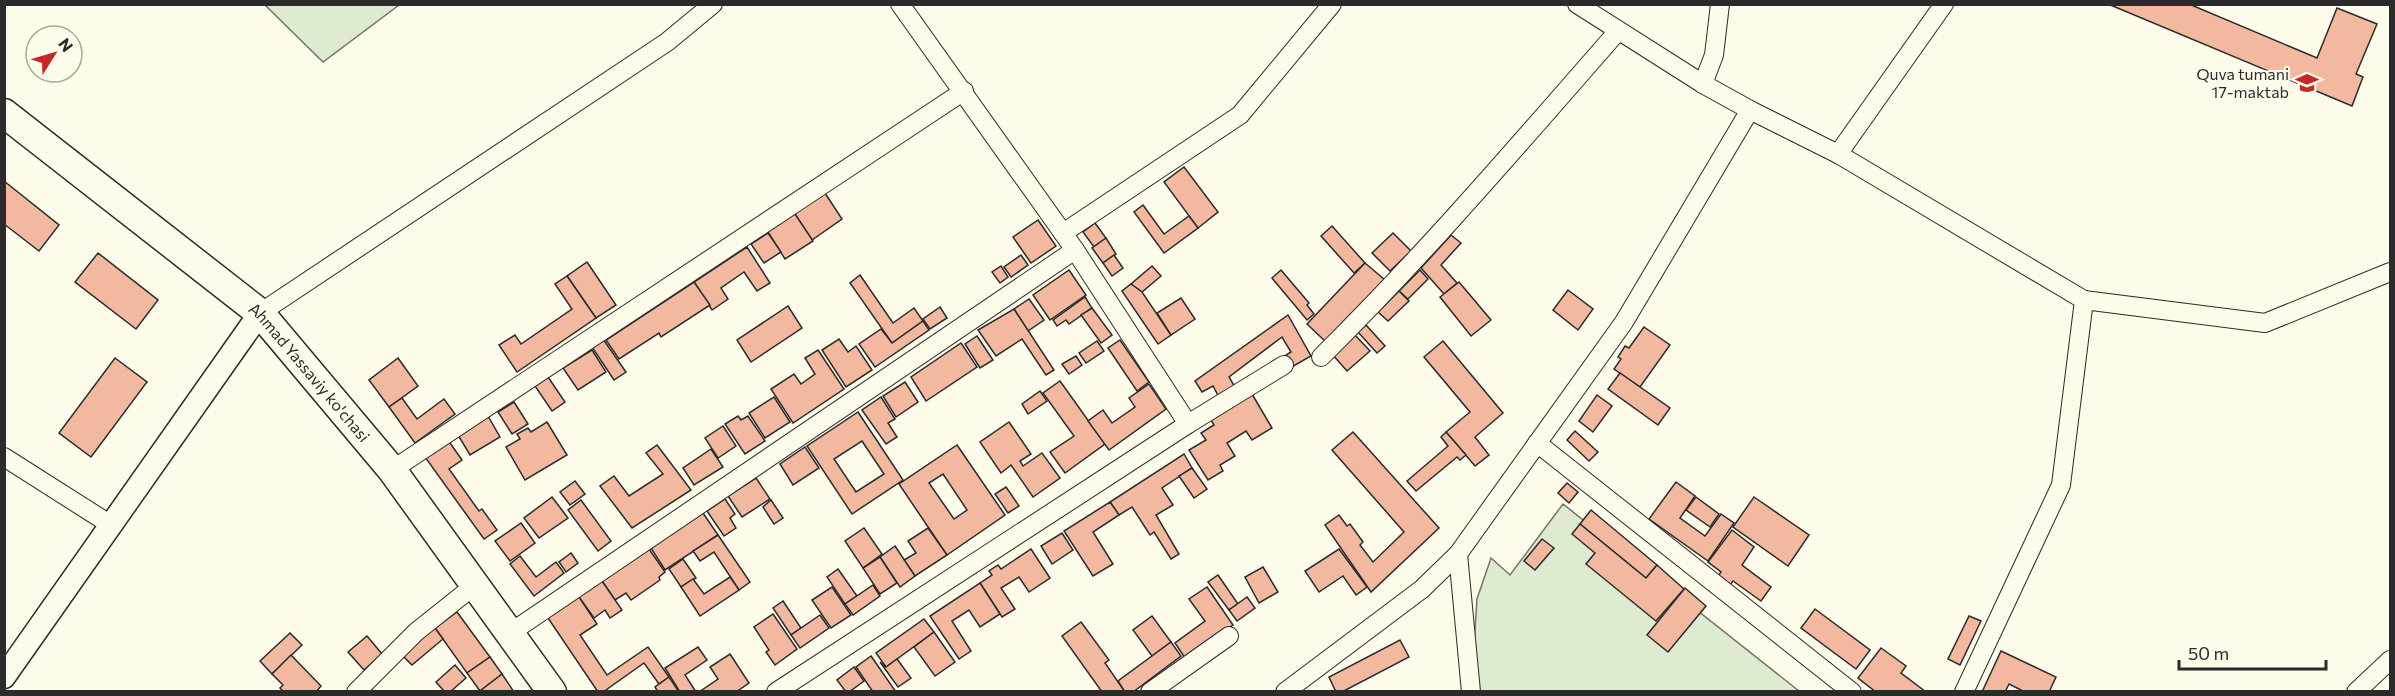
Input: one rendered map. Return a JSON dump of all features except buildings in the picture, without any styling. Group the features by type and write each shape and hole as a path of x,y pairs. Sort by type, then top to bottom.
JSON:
{"main road":[{"name":"Ahmad Yassaviy ko'chasi","path":"4,113 260,313 392,470 552,692"}],"street":[{"path":"4,677 260,313 667,42 712,4"},
{"path":"900,4 1075,249 1188,424"},
{"path":"1063,233 1240,116 1332,4"},
{"path":"1577,4 1703,84 1838,154 2084,300 2265,323 2391,272"},
{"path":"1703,84 1714,55 1720,4"},
{"path":"1838,154 1944,4"},
{"path":"1321,357 1382,296 1618,31"},
{"path":"392,470 964,91"},
{"path":"1285,692 1422,589 1458,554 1624,322 1750,110"},
{"path":"510,633 1075,249"},
{"path":"1964,692 2061,485 2084,300"},
{"path":"776,692 1188,424 1284,365"},
{"path":"1537,443 1852,692"},
{"path":"4,457 111,525"},
{"path":"1458,554 1471,692"},
{"path":"356,692 416,632 475,585"},
{"path":"1150,692 1229,636"},
{"path":"2356,692 2391,660"}],"green space":[{"path":"265,5 399,5 323,62"},
{"path":"1563,504 1799,691 1479,692 1474,645 1477,599 1491,558 1510,575"}],"place":[{"name":"Quva tumani 17-maktab","path":"2307,83"}]}
